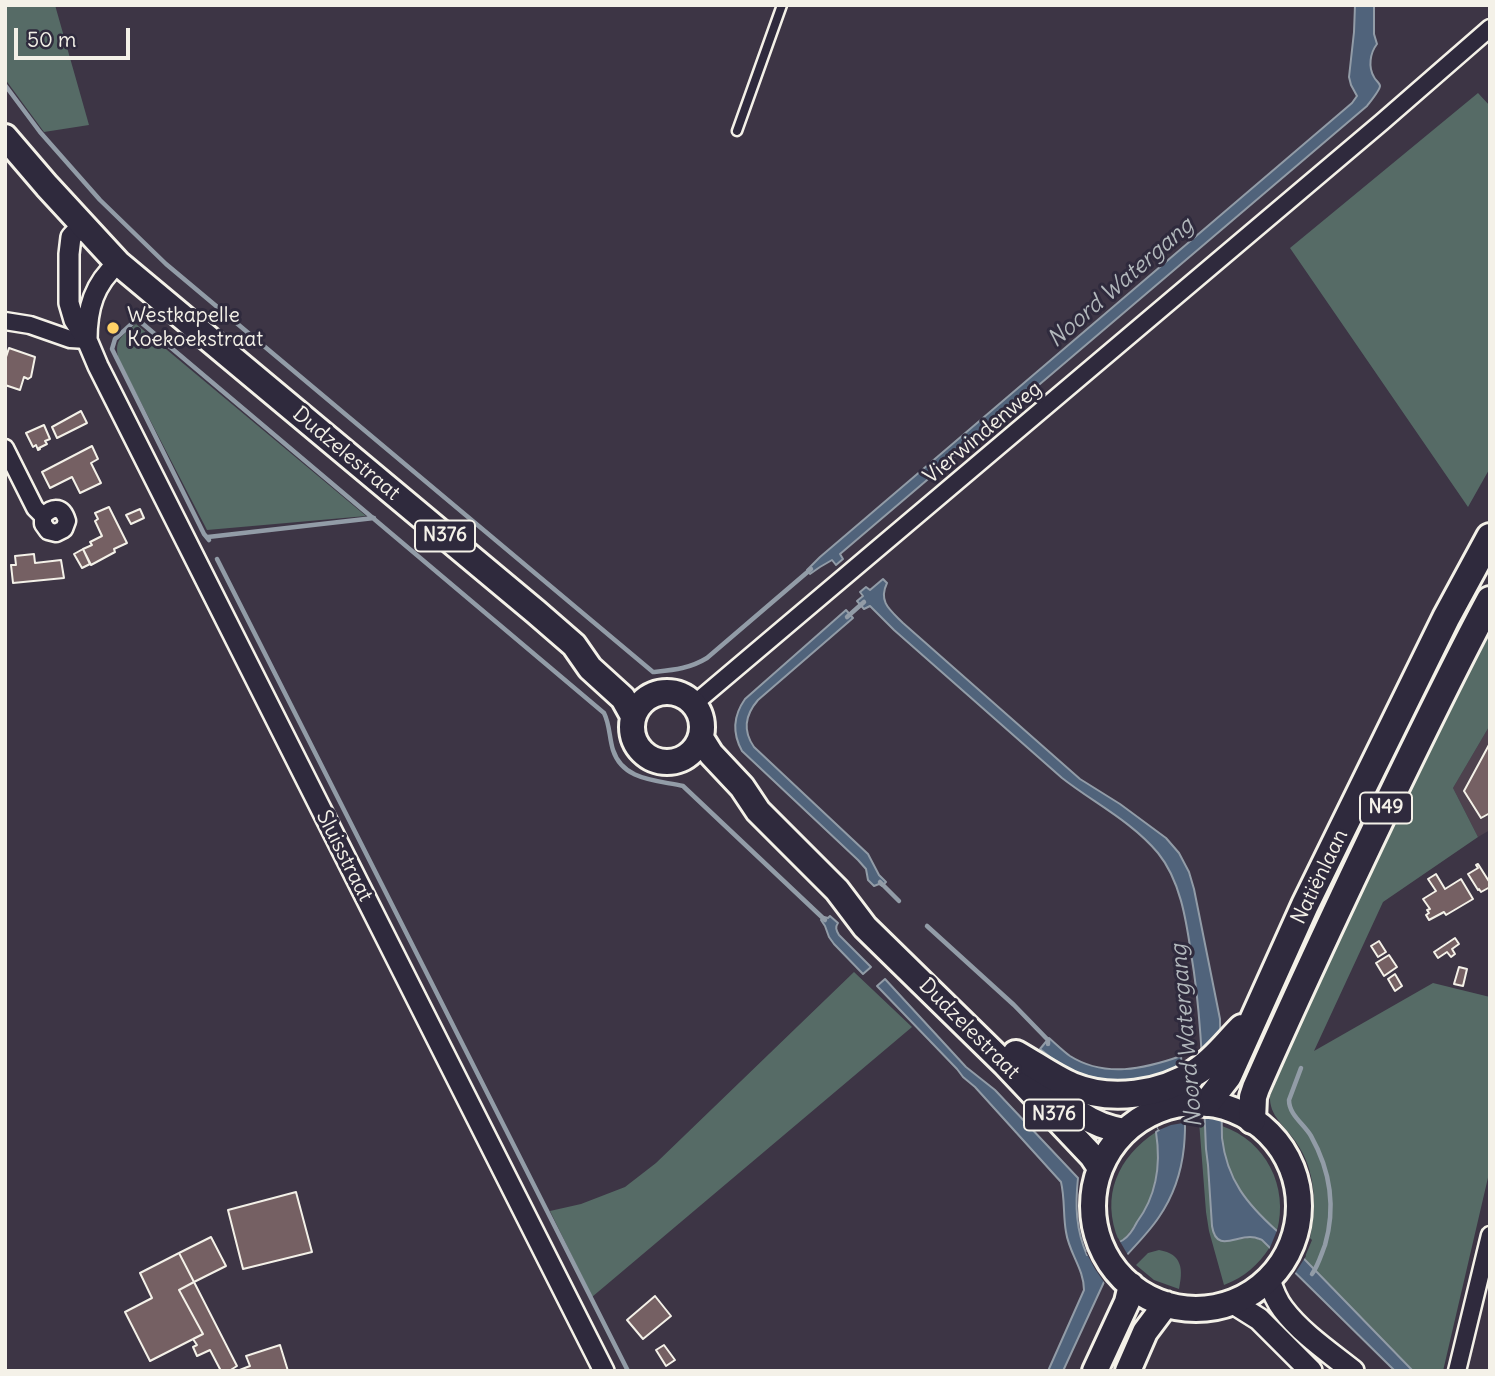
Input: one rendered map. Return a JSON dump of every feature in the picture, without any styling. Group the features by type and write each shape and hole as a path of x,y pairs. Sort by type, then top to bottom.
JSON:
{"highway":[{"name":"Natiënlaan","path":"1218,1105 1228,1076 1306,905 1446,618 1490,537"},
{"name":"Natiënlaan","path":"1252,1120 1256,1088 1298,995 1432,712 1490,600"},
{"path":"1016,1054 1072,1086 1096,1093 1119,1094 1146,1103 1162,1088 1197,1072 1256,1014"}],"main road":[{"name":"N376","path":"5,137 118,263"},
{"name":"Dudzelestraat","path":"118,263 574,645 590,668 623,698 633,716"},
{"name":"Dudzelestraat","path":"574,645 600,656 650,696"},
{"path":"633,716 640,704 661,692 685,696 694,704"},
{"name":"N376","path":"694,704 700,715 701,738"},
{"name":"N376","path":"633,716 631,730 635,743 643,754 655,761 669,763 682,760"},
{"path":"682,760 694,751 701,738"},
{"name":"Dudzelestraat","path":"701,738 711,754 742,787 758,811 837,890 865,927 1005,1063 1092,1156 1100,1168"},
{"name":"Dudzelestraat","path":"682,760 700,767 734,798 758,811"},
{"name":"Dudzelestraat","path":"837,890 876,918 1078,1113 1092,1122 1124,1131"},
{"path":"1146,1103 1218,1105 1252,1120 1262,1126 1280,1147 1298,1187 1296,1230 1274,1273 1233,1302 1204,1308 1170,1305 1146,1295 1128,1282 1111,1263 1101,1245 1094,1219 1094,1189 1100,1168 1110,1150 1146,1103"},
{"path":"1274,1273 1274,1295 1283,1309 1323,1348 1353,1371"},
{"path":"1094,1371 1127,1302 1128,1282"},
{"path":"1233,1302 1259,1319 1311,1371"},
{"path":"1128,1371 1146,1332 1170,1305"}],"street":[{"name":"Vierwindenweg","path":"694,704 1490,28"},
{"name":"Sluisstraat","path":"82,225 71,236 69,254 69,303 74,320 88,340 98,366 178,526 604,1371"},
{"name":"Sluisstraat","path":"88,340 89,307 95,292 118,263"},
{"path":"5,321 30,325 69,339 88,340"},
{"path":"5,449 35,508 43,516"},
{"path":"1457,1371 1490,1235"}],"lane":[{"path":"737,131 782,5"}],"shaded area":[{"path":"1490,725 1490,830 1478,837 1453,788"}],"green space":[{"path":"5,5 55,5 89,125 44,132 5,79"},
{"path":"1478,93 1490,106 1490,468 1468,507 1290,248"},
{"path":"136,324 366,516 207,530 119,360 118,343"},
{"path":"1490,630 1490,725 1453,788 1478,837 1383,902 1314,1051 1433,983 1490,997 1490,1169 1443,1371 1413,1371 1304,1259 1312,1240 1314,1201 1311,1176 1303,1153 1275,1115 1270,1096 1347,921"},
{"path":"854,972 912,1027 592,1297 550,1211 581,1204 625,1187 656,1163"},
{"path":"1199,1121 1204,1122 1213,1233 1216,1238 1227,1240 1256,1239 1270,1247 1250,1270 1224,1285 1206,1212"},
{"path":"1222,1126 1251,1143 1262,1154 1270,1168 1280,1198 1277,1231 1245,1197 1230,1172"},
{"path":"1156,1132 1158,1163 1153,1190 1141,1216 1122,1241 1119,1241 1111,1208 1116,1179 1132,1153"},
{"path":"1159,1250 1177,1259 1181,1269 1179,1289 1154,1280 1136,1265 1148,1253"}],"water":[{"path":"1355,5 1374,5 1374,34 1377,44 1370,65 1380,86 1367,106 840,554 843,559 836,565 832,560 810,574 807,570 820,557 1352,103 1357,96 1349,77"},
{"path":"883,579 887,583 885,601 903,623 1080,779 1166,838 1179,853 1194,889 1220,1019 1222,1138 1228,1166 1240,1190 1256,1211 1413,1371 1395,1371 1262,1240 1255,1237 1226,1241 1217,1239 1212,1226 1195,977 1184,914 1172,875 1158,853 1136,831 1062,778 870,606 864,609 857,601 863,596 860,592 866,587 870,590"},
{"path":"846,610 853,618 758,700 750,711 747,729 754,747 868,854 879,875 886,882 882,886 874,886 858,860 742,751 735,731 736,718 745,699"},
{"path":"830,916 838,923 836,929 839,935 871,967 863,974 829,937 821,920"},
{"path":"885,979 966,1067 995,1090 1078,1178 1077,1218 1087,1255 1125,1238 1144,1212 1156,1179 1156,1132 1159,1130 1135,1082 1084,1075 1062,1065 1040,1049 1049,1038 1083,1063 1111,1069 1139,1068 1181,1056 1185,1139 1178,1178 1159,1217 1104,1282 1063,1371 1048,1371 1084,1290 1082,1275 1066,1232 1061,1182 975,1087 877,986"}],"pier":[{"path":"1185,1064 1189,1122 1159,1130 1135,1082 1165,1074"},
{"path":"1278,1228 1306,1256 1294,1275 1269,1250"},
{"path":"1118,1238 1129,1257 1106,1285 1086,1252"}],"building":[{"path":"9,348 35,357 31,377 24,377 20,390 5,385 5,360"},
{"path":"81,411 87,423 57,438 52,427"},
{"path":"44,425 50,439 38,450 36,445 33,447 26,433"},
{"path":"92,446 98,459 91,463 101,483 80,493 72,477 50,488 42,472"},
{"path":"109,507 127,543 91,565 83,549 102,536 95,521 98,519 95,513"},
{"path":"140,509 144,518 131,524 126,515"},
{"path":"83,549 90,564 82,568 74,554"},
{"path":"34,554 35,563 61,560 64,578 13,583 11,565 16,565 15,556"},
{"path":"1490,743 1490,813 1481,818 1464,791"},
{"path":"1478,864 1490,883 1490,887 1481,892 1468,874 1478,868"},
{"path":"1436,874 1445,889 1461,879 1473,899 1446,915 1444,912 1429,920 1426,915 1430,909 1423,899 1436,891 1428,879"},
{"path":"1455,938 1459,944 1452,949 1455,954 1451,957 1447,952 1438,958 1434,952"},
{"path":"1379,941 1386,952 1378,957 1371,946"},
{"path":"1389,955 1397,967 1384,976 1376,963"},
{"path":"1459,967 1467,969 1463,986 1454,984"},
{"path":"1395,974 1402,986 1395,991 1388,979"},
{"path":"296,1192 312,1252 243,1269 228,1210"},
{"path":"211,1237 226,1266 194,1282 179,1253"},
{"path":"179,1253 194,1282 179,1290 203,1334 150,1361 125,1312 152,1298 140,1273"},
{"path":"194,1282 237,1366 229,1371 221,1371 210,1350 197,1356 193,1347 197,1345 193,1339 203,1334 179,1290"},
{"path":"655,1296 671,1316 643,1339 627,1320"},
{"path":"280,1345 288,1371 237,1371 250,1366 246,1356"},
{"path":"664,1345 675,1360 666,1366 656,1350"}],"waterway":[{"path":"5,85 40,132 100,200 166,264 653,672 687,667 707,658 811,569"},
{"path":"209,540 112,349 115,339 137,319 604,713 613,750 624,768 642,777 683,786 825,920"},
{"path":"208,537 374,518"},
{"path":"217,559 628,1371"},
{"path":"847,617 864,602"},
{"path":"880,882 899,901"},
{"path":"927,926 1014,1005 1048,1040 1048,1044"},
{"path":"1301,1068 1289,1100 1290,1105 1318,1149 1327,1175 1330,1203 1325,1245 1312,1274"}],"place":[{"name":"Westkapelle Koekoekstraat","path":"113,328"}],"water label":[{"name":"Noord Watergang","path":"1121,283"},
{"name":"Noord Watergang","path":"1187,1036"}]}
